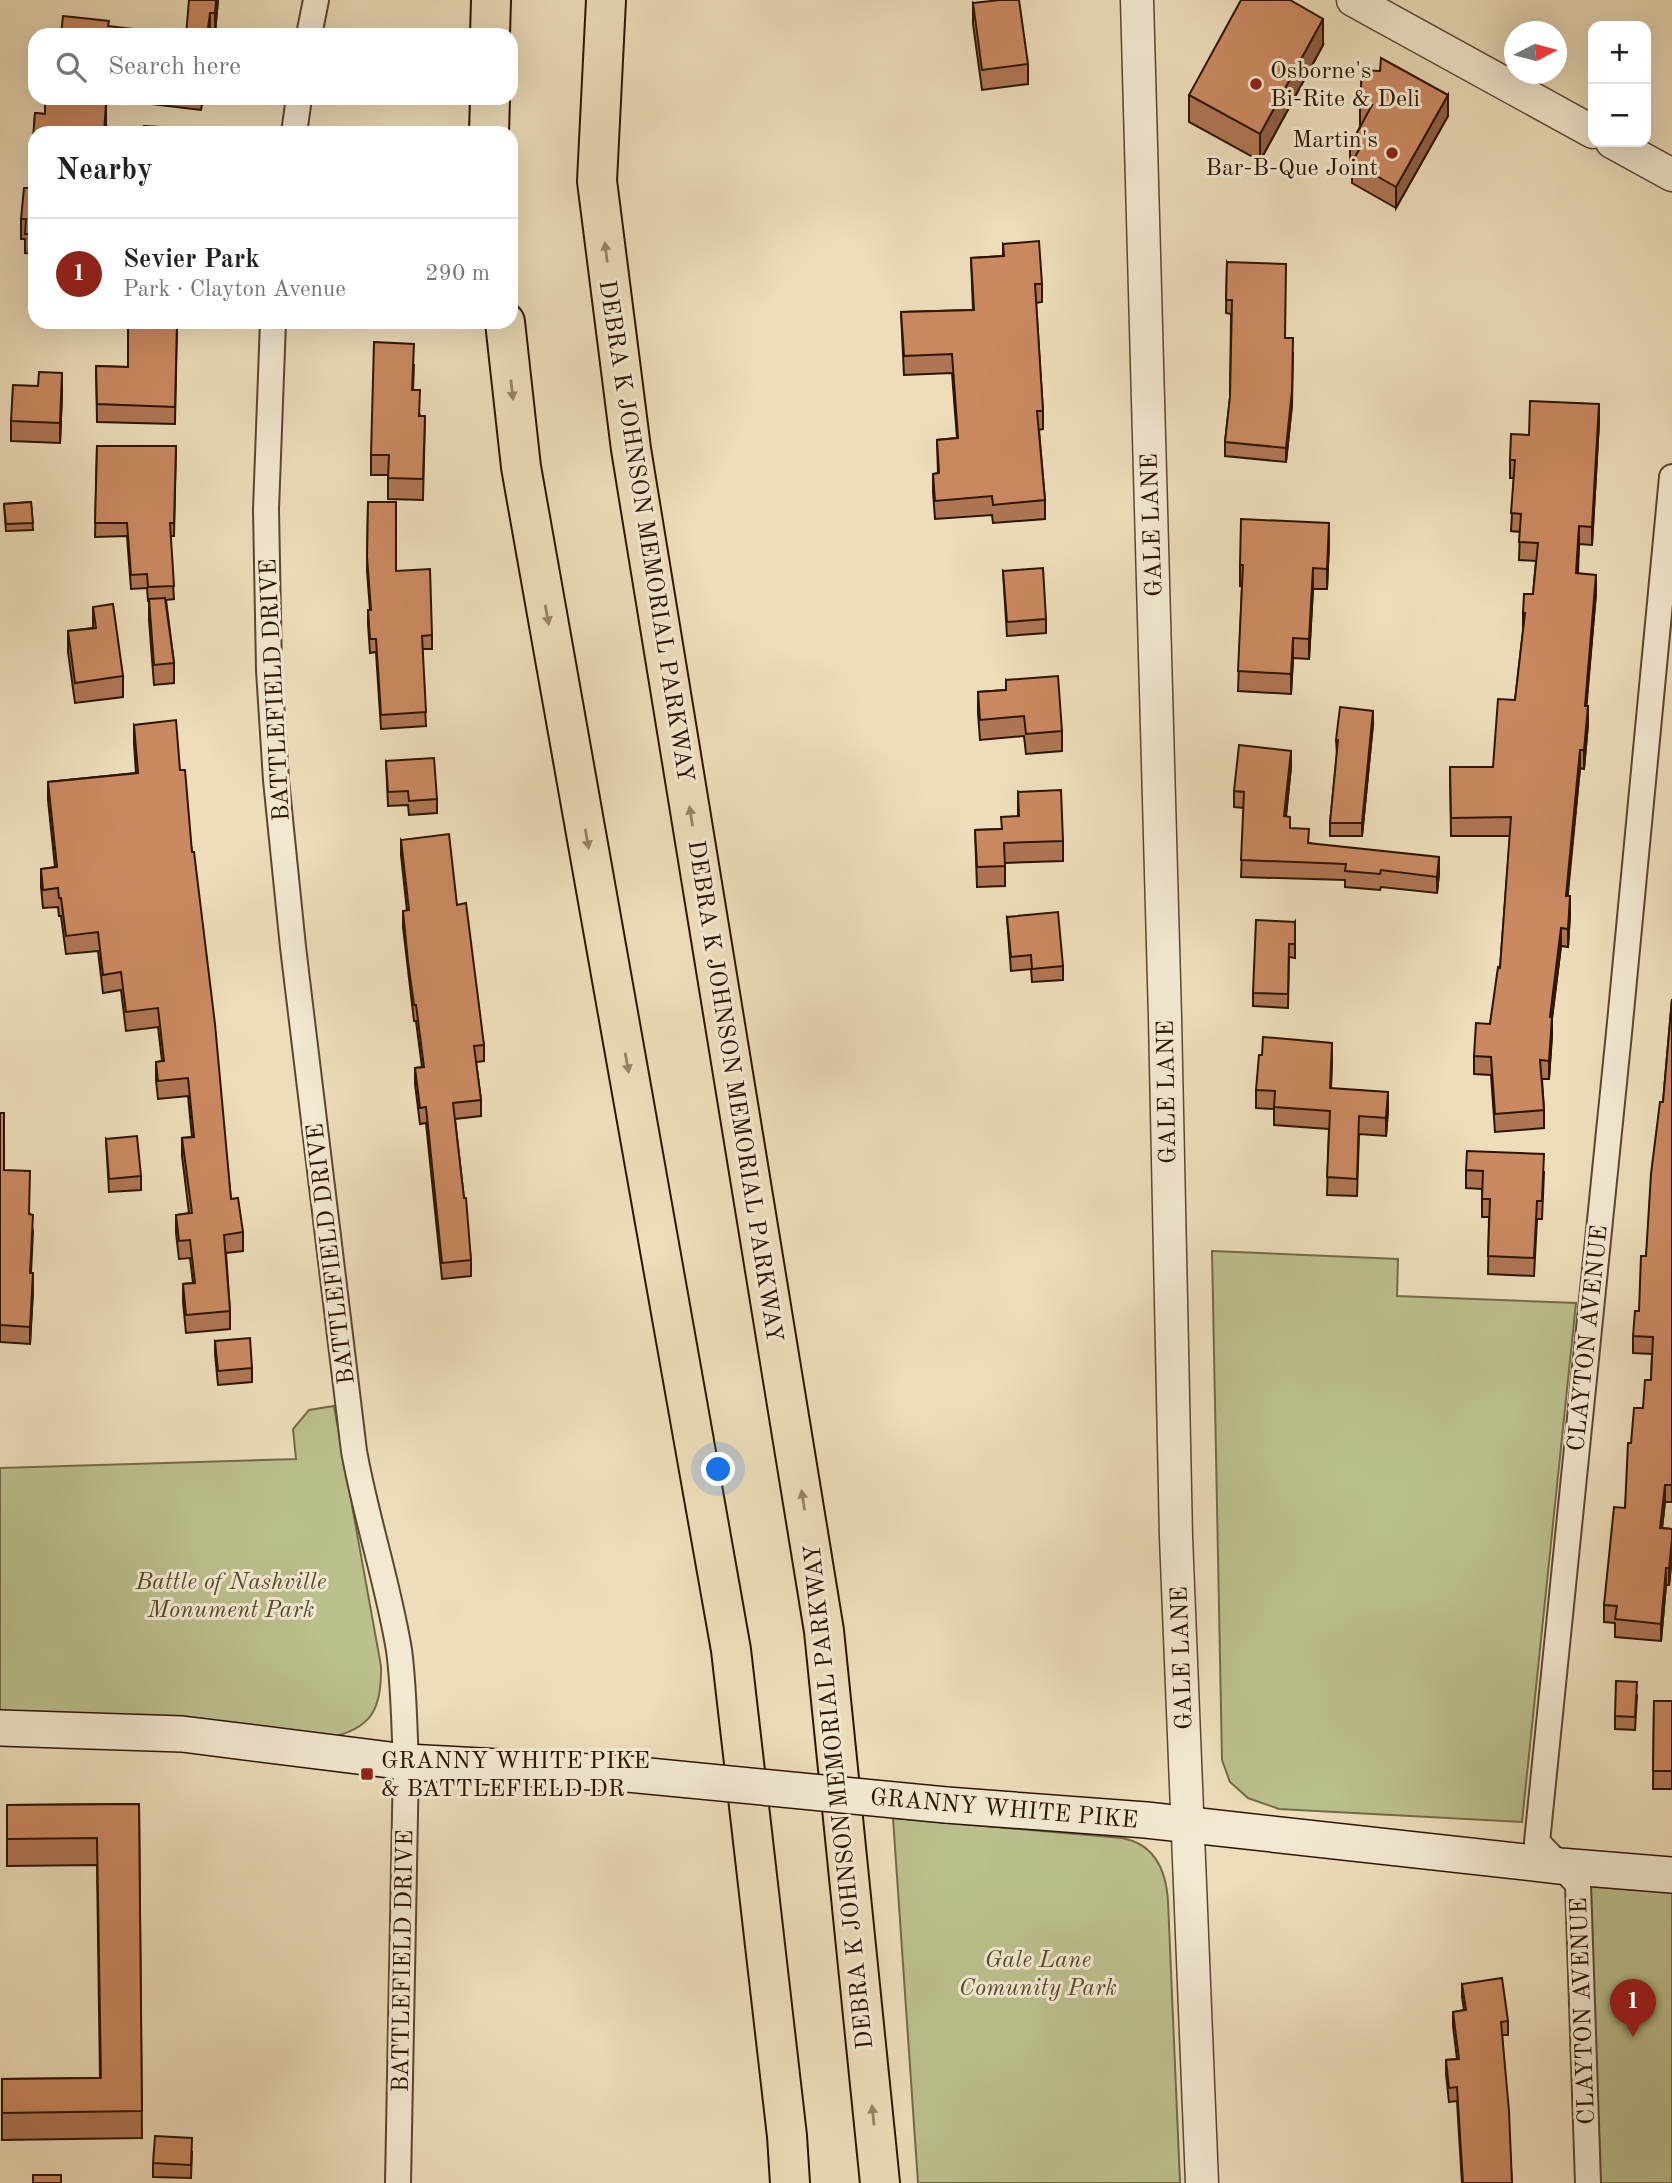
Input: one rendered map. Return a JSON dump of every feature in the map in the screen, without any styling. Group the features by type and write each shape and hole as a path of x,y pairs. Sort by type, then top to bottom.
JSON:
{"highway":[{"path":"490,28 491,0"},
{"name":"DEBRA K JOHNSON MEMORIAL PARKWAY","path":"606,0 597,181 631,449 824,1631 880,2183"},
{"path":"489,126 490,105"},
{"path":"506,329 521,467 731,1650 787,2136 790,2183"}],"main road":[{"name":"GRANNY WHITE PIKE","path":"0,1728 182,1734 406,1762 628,1773 946,1805 1146,1820 1560,1866 1672,1875"}],"street":[{"path":"310,28 316,0"},
{"name":"GALE LANE","path":"1137,0 1176,1537 1202,2183"},
{"path":"1353,0 1588,129"},
{"path":"295,126 298,105"},
{"path":"1621,147 1672,175"},
{"name":"BATTLEFIELD DRIVE","path":"273,329 266,522 269,670 276,780 293,947 355,1451 399,1652 406,1762 398,2183"},
{"name":"CLAYTON AVENUE","path":"1588,2183 1578,1884 1537,1842 1672,477"}],"green space":[{"path":"1212,1251 1398,1259 1397,1296 1576,1303 1522,1822 1279,1809 1248,1798 1230,1782 1222,1760"},
{"name":"Battle of Nashville Monument Park","path":"334,1406 381,1666 376,1705 364,1723 328,1738 0,1718 0,1468 296,1459 293,1429 309,1410"},
{"name":"Gale Lane Comunity Park","path":"893,1818 1122,1838 1151,1852 1165,1879 1168,1901 1180,2183 918,2183"},
{"path":"1588,1883 1672,1891 1672,2183 1599,2183"}],"building":[{"path":"189,0 216,0 215,13 210,13 208,28 187,28"},
{"path":"1019,0 1028,64 982,70 973,3"},
{"name":"Osborne's Bi-Rite & Deli","path":"1241,0 1290,0 1323,19 1260,134 1189,95"},
{"path":"63,16 109,21 108,26 125,28 62,28"},
{"name":"Martin's Bar-B-Que Joint","path":"1381,58 1448,95 1396,187 1352,162 1359,150 1350,146 1372,105 1360,105 1362,70 1380,71"},
{"path":"45,105 106,105 104,126 34,126 35,113 45,114"},
{"path":"24,188 28,188 28,234 25,234 26,219 21,219"},
{"path":"1039,241 1042,284 1035,284 1043,411 1037,411 1045,500 993,505 992,496 935,501 933,474 939,473 937,440 958,438 952,354 904,356 901,312 974,310 971,258 1004,256 1003,244"},
{"path":"1227,262 1286,264 1285,338 1293,338 1292,391 1286,448 1225,442 1230,397 1232,300 1226,300"},
{"path":"128,329 177,329 175,407 97,404 96,366 128,367"},
{"path":"374,342 414,344 412,390 420,390 419,416 425,416 423,479 388,478 389,455 371,455"},
{"path":"39,372 62,373 60,423 11,421 13,385 38,386"},
{"path":"1530,401 1599,404 1592,527 1579,526 1576,573 1596,575 1584,750 1580,750 1566,896 1570,896 1568,929 1561,928 1550,1017 1549,1061 1540,1060 1544,1110 1495,1114 1491,1057 1474,1056 1476,1023 1490,1024 1498,967 1500,968 1511,817 1451,818 1450,767 1493,767 1498,699 1515,700 1525,613 1524,594 1533,594 1538,543 1519,542 1521,514 1511,513 1515,460 1510,460 1511,434 1529,435"},
{"path":"97,446 176,446 174,523 170,523 174,586 148,587 147,574 131,575 127,523 95,523"},
{"path":"31,502 33,523 6,524 4,504"},
{"path":"368,502 396,502 396,571 430,569 432,635 422,636 426,712 381,715 376,639 370,639 368,610 371,610 367,557"},
{"path":"1241,519 1329,523 1327,569 1313,568 1309,639 1293,638 1291,674 1238,671 1243,565 1240,565"},
{"path":"1043,568 1046,619 1007,622 1003,571"},
{"path":"165,598 174,663 154,665 149,599"},
{"path":"113,604 123,676 75,683 68,631 96,628 93,607"},
{"path":"1058,676 1062,731 1026,734 1024,716 980,720 978,692 1006,690 1006,680"},
{"path":"1340,707 1373,711 1362,823 1330,823"},
{"path":"176,720 180,770 185,770 192,852 215,1024 231,1199 238,1198 243,1232 224,1235 230,1311 186,1315 183,1284 195,1283 190,1240 179,1241 176,1215 192,1213 182,1138 194,1137 188,1078 158,1081 156,1062 164,1061 158,1008 126,1012 121,972 103,975 98,932 66,936 58,888 43,890 41,869 57,867 48,782 138,773 134,725"},
{"path":"1239,745 1291,751 1284,816 1290,817 1290,828 1309,829 1308,843 1439,857 1437,877 1381,870 1380,874 1345,871 1346,864 1241,860 1244,792 1234,791"},
{"path":"434,758 437,799 409,801 408,791 388,792 386,761"},
{"path":"1061,790 1063,841 1004,843 1005,866 977,867 975,830 1002,829 1001,817 1019,816 1018,792"},
{"path":"449,834 457,905 466,903 484,1045 474,1046 481,1100 453,1103 471,1260 442,1263 426,1107 420,1108 415,1068 424,1067 408,962 403,911 409,910 401,840"},
{"path":"1058,912 1063,966 1032,969 1031,955 1011,957 1007,917"},
{"path":"1256,920 1295,922 1295,944 1289,944 1288,994 1253,993"},
{"path":"1672,999 1672,1485 1665,1485 1660,1528 1672,1529 1672,1539 1669,1568 1666,1568 1661,1624 1615,1619 1617,1606 1604,1605 1614,1507 1625,1508 1628,1443 1631,1443 1634,1408 1643,1408 1645,1380 1651,1380 1653,1337 1633,1336 1635,1311 1639,1311 1641,1256 1646,1256 1651,1174 1660,1102 1663,1102"},
{"path":"1263,1037 1332,1043 1330,1088 1388,1092 1386,1118 1359,1116 1357,1179 1327,1177 1330,1111 1274,1107 1275,1091 1256,1090"},
{"path":"0,1113 4,1113 4,1170 30,1171 29,1214 33,1215 30,1273 33,1273 30,1327 0,1325"},
{"path":"137,1136 141,1176 109,1179 106,1139"},
{"path":"1467,1151 1544,1154 1542,1201 1537,1201 1534,1258 1488,1256 1490,1199 1482,1199 1483,1171 1466,1170"},
{"path":"250,1338 252,1368 218,1371 215,1341"},
{"path":"1616,1681 1637,1682 1635,1717 1615,1716"},
{"path":"1654,1701 1672,1701 1672,1771 1653,1771"},
{"path":"139,1804 142,2111 2,2113 2,2079 101,2078 97,1838 7,1839 7,1805"},
{"path":"1502,1978 1508,2021 1501,2022 1512,2183 1463,2183 1457,2087 1449,2088 1446,2060 1459,2059 1453,2012 1466,2010 1462,1984"},
{"path":"155,2136 192,2138 191,2165 153,2163"},
{"path":"33,2175 61,2175 61,2183 33,2183"}],"place":[{"name":"Osborne's Bi-Rite & Deli","path":"1256,84"},
{"name":"Martin's Bar-B-Que Joint","path":"1392,153"},
{"name":"GRANNY WHITE PIKE & BATTLEFIELD DR","path":"367,1774"},
{"name":"Sevier Park","path":"1633,2037"}]}
